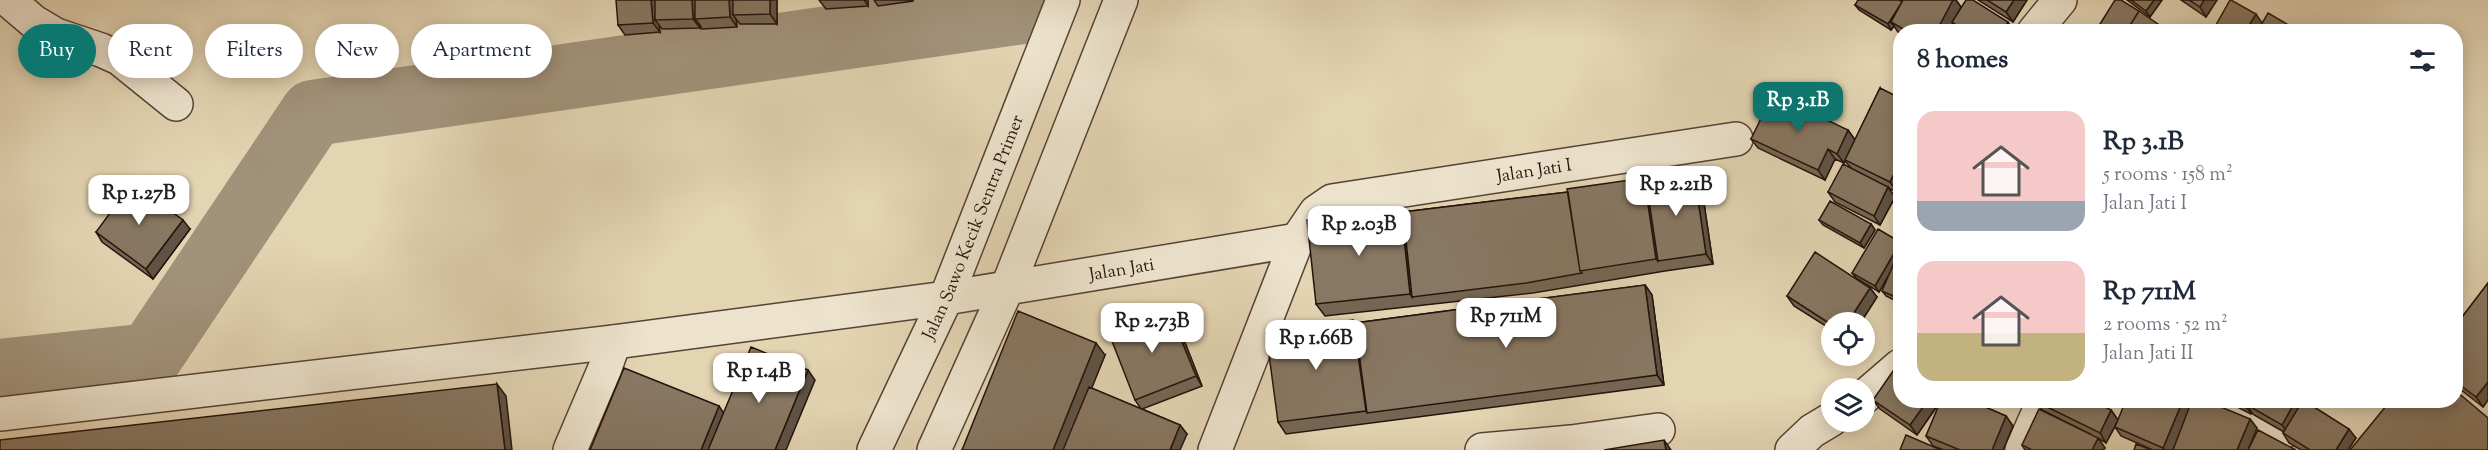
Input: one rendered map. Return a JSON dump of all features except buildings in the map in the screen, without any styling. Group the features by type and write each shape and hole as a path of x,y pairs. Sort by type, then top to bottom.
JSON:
{"street":[{"path":"8,0 34,22 56,35 119,58 176,104"},
{"name":"Jalan Sawo Kecik Sentra Primer","path":"874,450 946,298 1063,0"},
{"path":"934,450 1008,286 1121,0"},
{"path":"2040,24 2060,0"},
{"name":"Jalan Jati I","path":"1297,240 1316,212 1332,201 1736,138"},
{"path":"1215,450 1297,240"},
{"name":"Jalan Jati","path":"0,414 614,342 946,298 1297,240"},
{"path":"570,450 614,342"},
{"path":"1875,388 1893,372"},
{"path":"2022,450 2035,408"},
{"path":"2228,408 2283,432"},
{"path":"1792,450 1821,426"},
{"path":"1482,450 1571,442 1658,430"}],"waterway":[{"path":"0,372 150,356 313,113 1023,11"}]}
